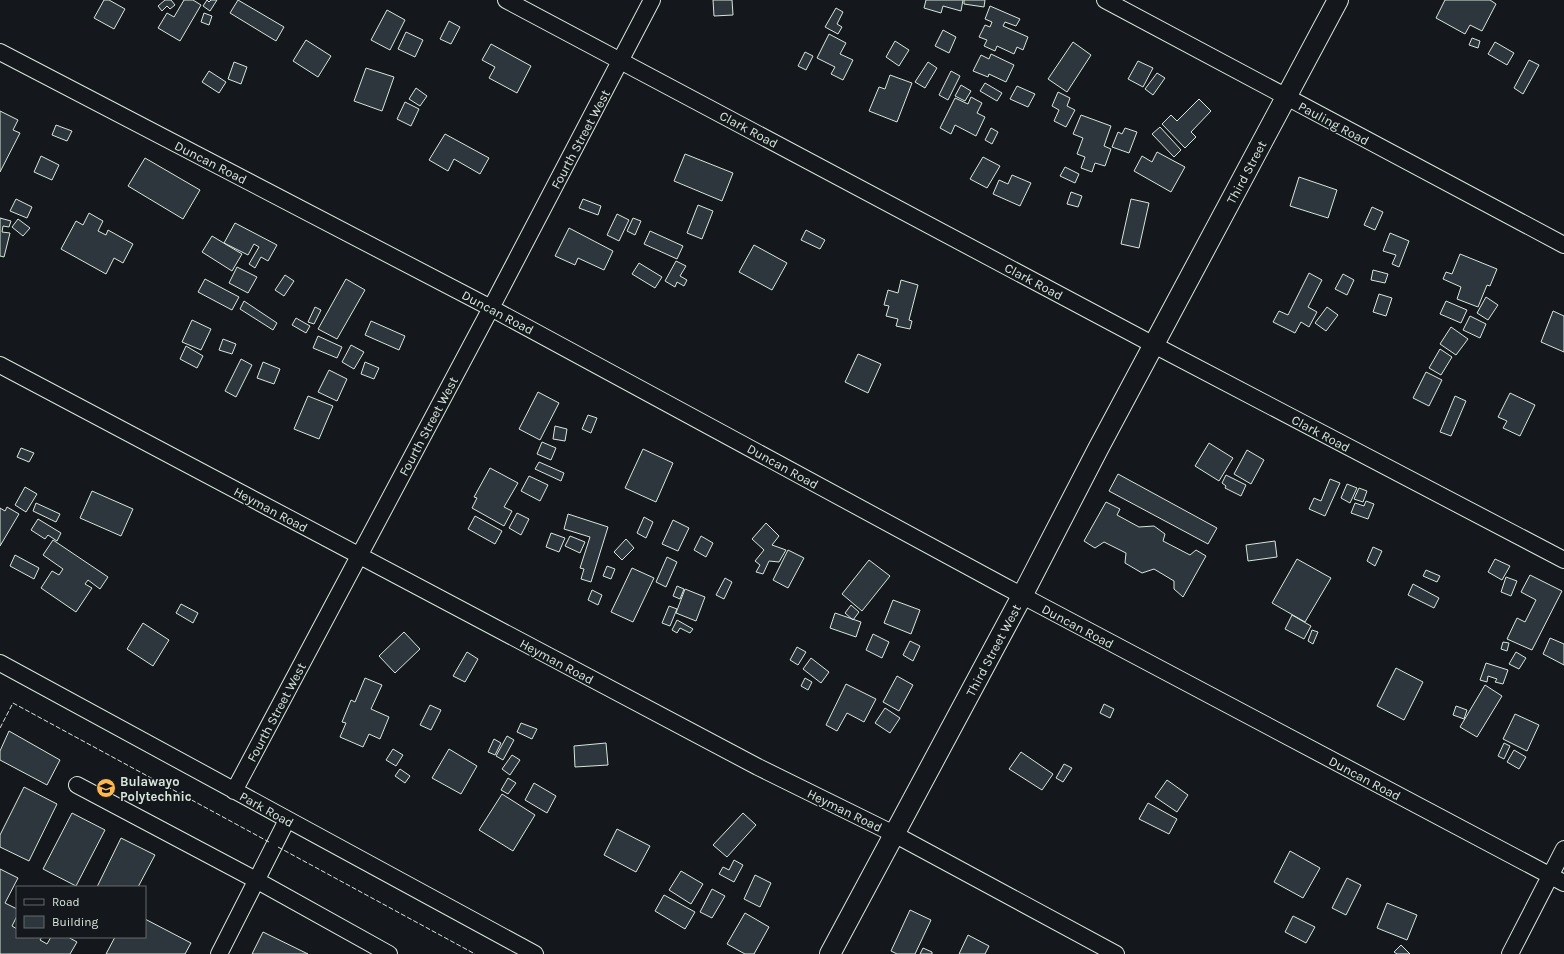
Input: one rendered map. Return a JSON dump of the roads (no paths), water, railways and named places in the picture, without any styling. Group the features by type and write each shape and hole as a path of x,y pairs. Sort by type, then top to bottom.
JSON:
{"main road":[{"name":"Third Street","path":"1154,345 1338,0"},
{"name":"Third Street West","path":"830,954 1022,596 1154,345"}],"street":[{"name":"Clark Road","path":"506,0 1154,345 1564,560"},
{"name":"Fourth Street West","path":"234,791 491,308 652,0"},
{"name":"Pauling Road","path":"1105,0 1286,98 1564,245"},
{"name":"Duncan Road","path":"0,52 491,308 1022,596 1564,883"},
{"name":"Heyman Road","path":"0,365 758,767 894,834 1116,954"},
{"name":"Park Road","path":"0,664 535,954"},
{"path":"77,785 256,880 389,954"},
{"path":"219,954 287,820"},
{"path":"1510,954 1564,849"}],"place":[{"name":"Bulawayo Polytechnic","path":"106,788"}]}
